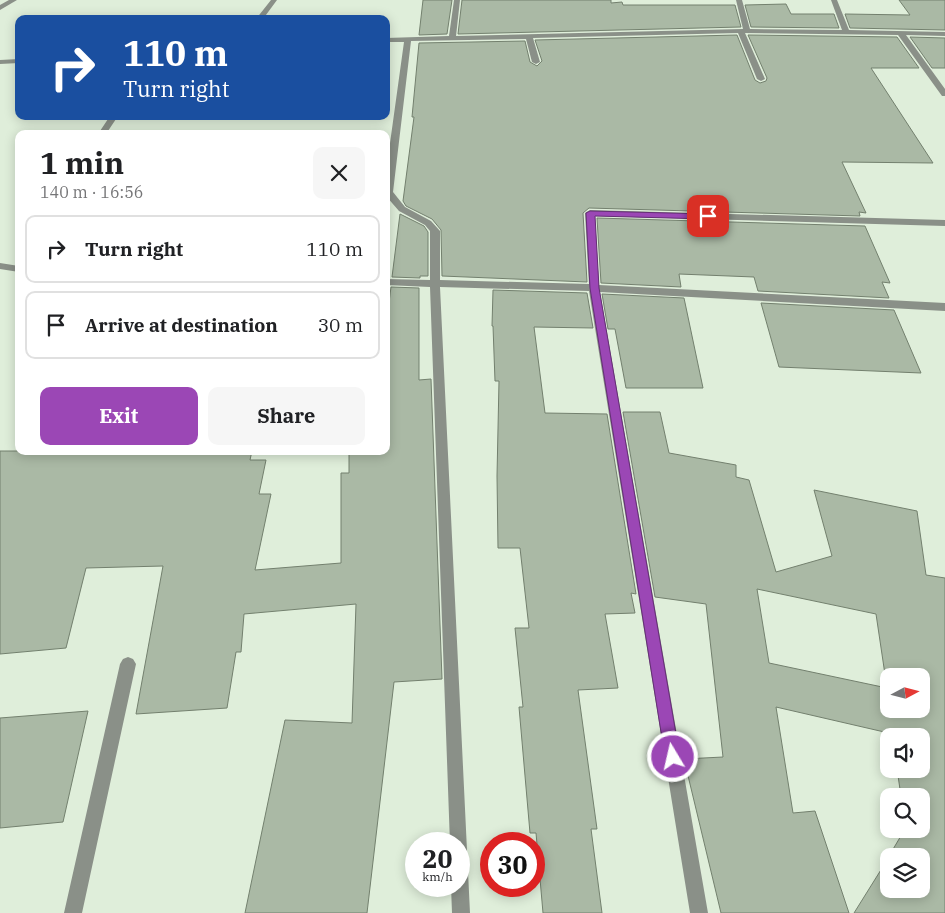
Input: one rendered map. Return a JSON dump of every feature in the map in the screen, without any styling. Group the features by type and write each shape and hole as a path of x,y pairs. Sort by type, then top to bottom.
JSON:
{"street":[{"path":"0,8 14,0"},
{"path":"262,15 274,0"},
{"path":"452,38 457,0"},
{"path":"739,0 744,32 742,38 762,80"},
{"path":"834,0 846,33"},
{"path":"390,40 744,32 945,34"},
{"path":"901,34 945,94"},
{"path":"529,36 536,62"},
{"path":"390,170 408,39"},
{"path":"0,62 15,60"},
{"path":"390,195 402,208 428,223 436,231 436,283 458,832"},
{"path":"699,913 594,288 590,213 945,223"},
{"path":"0,266 15,268"},
{"path":"390,282 594,288 945,308"},
{"path":"73,913 128,664"},
{"path":"460,897 461,913"}],"building":[{"path":"423,0 452,0 447,34 419,35"},
{"path":"462,0 611,0 611,3 622,2 623,5 735,5 741,27 458,34"},
{"path":"899,0 945,0 945,30 850,28 845,14 910,15"},
{"path":"786,4 791,14 834,14 839,28 751,27 745,5"},
{"path":"737,35 755,80 760,83 766,81 767,78 748,35 897,37 919,68 871,68 933,163 842,162 866,213 859,212 860,216 589,208 583,213 587,282 442,276 441,230 432,219 406,206 403,201 414,117 412,117 419,43 525,41 530,62 537,66 542,61 535,40"},
{"path":"910,37 945,38 945,68 932,68"},
{"path":"400,214 424,226 428,232 428,276 420,276 420,278 392,277"},
{"path":"597,218 865,226 890,283 882,282 889,298 758,291 754,277 679,274 681,287 601,283"},
{"path":"391,287 419,288 419,380 431,379 442,679 394,682 367,913 245,913 285,720 352,723 356,604 244,614 241,652 236,652 227,708 136,714 163,566 86,568 66,648 0,654 0,451 15,451 15,455 251,455 250,460 266,460 259,494 271,494 255,570 341,563 341,473 349,473 349,455 390,455"},
{"path":"493,290 587,293 593,328 534,327 545,413 607,414 636,594 631,593 635,613 605,614 618,688 578,690 597,829 591,829 602,913 543,913 542,897 545,897 545,832 530,832 519,707 523,707 515,628 529,628 520,548 498,548 499,381 495,381 492,326"},
{"path":"602,294 684,298 703,388 626,388 615,329 608,329"},
{"path":"761,303 894,310 921,373 779,367"},
{"path":"623,412 660,412 669,453 736,465 736,477 749,480 776,572 832,556 814,490 917,511 926,575 945,578 945,913 854,913 880,871 880,898 930,898 930,848 894,848 900,838 930,838 930,788 900,788 898,778 930,778 930,728 880,728 880,731 776,707 793,813 815,811 849,913 721,913 684,759 723,757 706,604 655,597","holes":["757,589 876,614 884,668 930,668 930,718 880,718 880,687 769,663"]},
{"path":"88,711 63,822 0,828 0,718"}],"route":[{"path":"673,757 594,288 590,213 708,216"}]}
